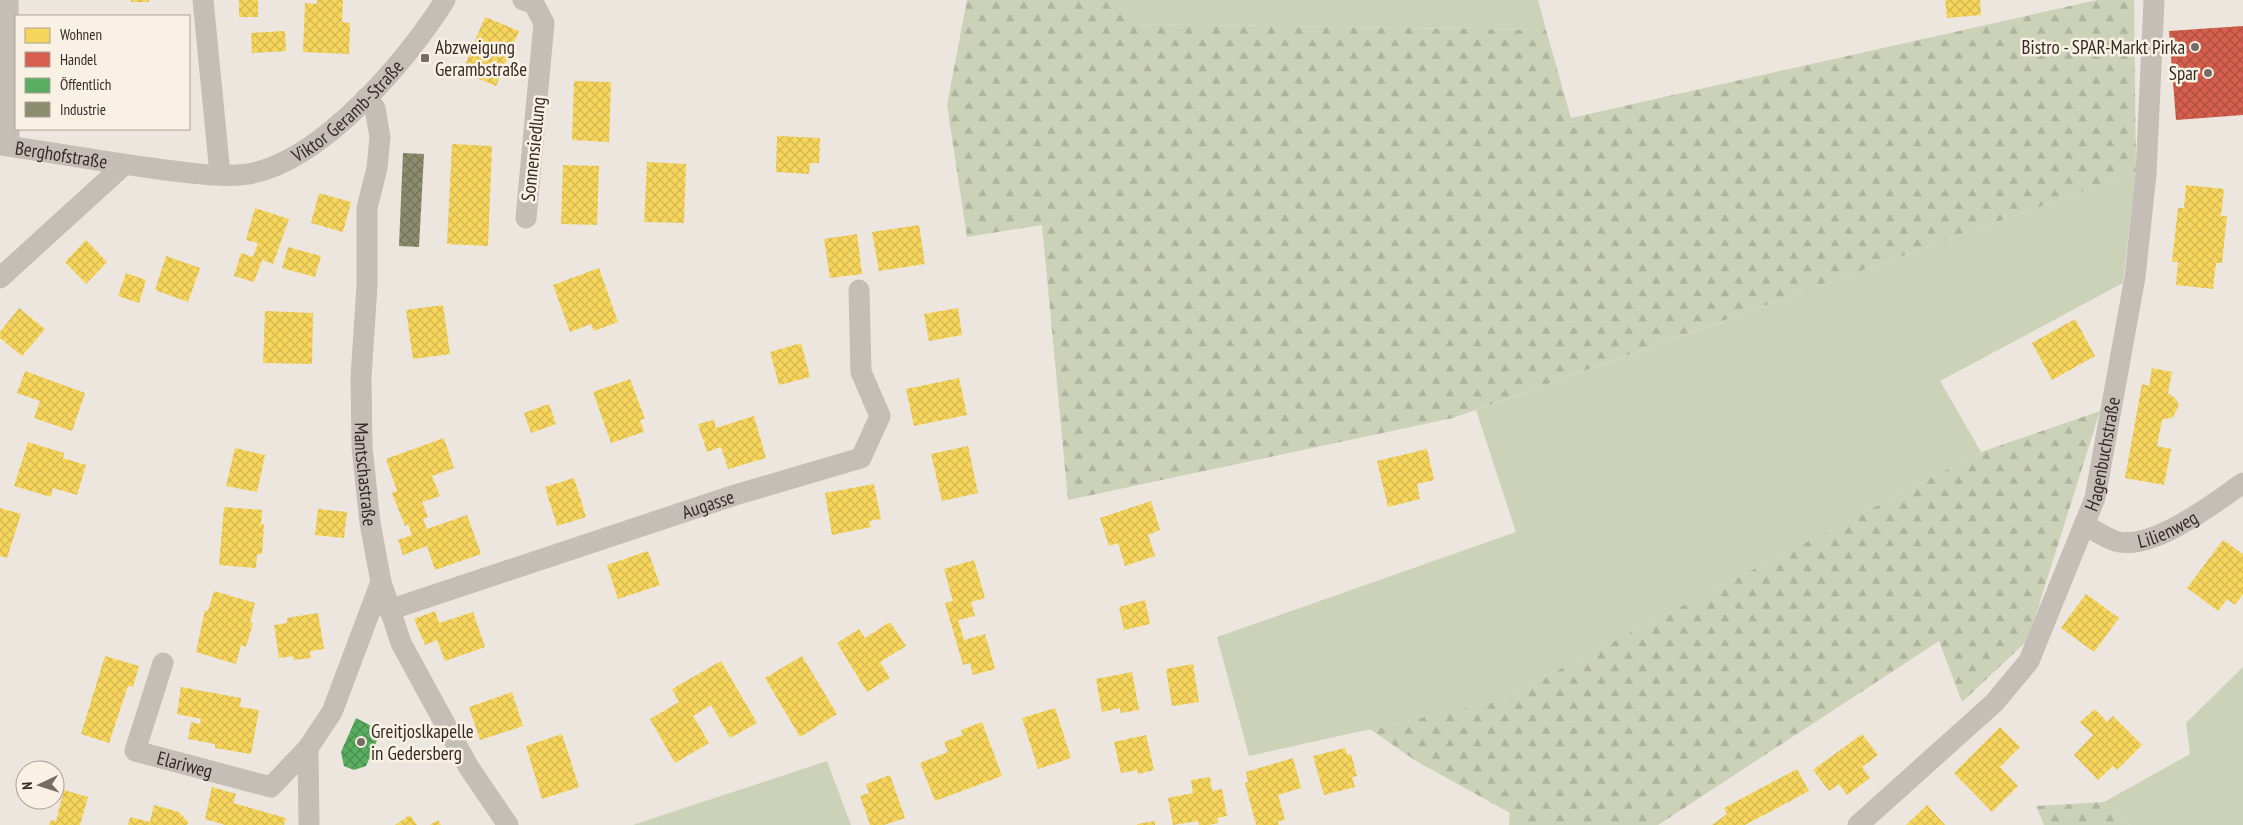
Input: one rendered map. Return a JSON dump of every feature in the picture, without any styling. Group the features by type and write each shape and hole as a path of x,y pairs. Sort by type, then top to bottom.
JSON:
{"street":[{"path":"5,146 8,0"},
{"path":"203,0 220,174"},
{"name":"Viktor Geramb-Straße","path":"124,165 220,174 248,174 283,163 332,130 366,98 424,34 444,0"},
{"name":"Sonnensiedlung","path":"523,0 534,4 544,23 526,218"},
{"name":"Hagenbuchstraße","path":"1858,825 1994,702 2029,661 2095,498 2135,277 2146,174 2154,0"},
{"name":"Mantschastraße","path":"366,98 375,108 380,136 377,168 367,208 367,286 362,377 362,447 370,522 389,610 401,643 468,766 508,825"},
{"name":"Berghofstraße","path":"5,146 124,165"},
{"path":"0,278 124,165"},
{"name":"Augasse","path":"389,610 726,498 861,458 880,416 861,372 859,290"},
{"name":"Lilienweg","path":"2084,525 2116,541 2138,542 2173,528 2243,483"},
{"name":"Elariweg","path":"163,663 134,751 271,787 308,748 332,712 382,582"},
{"path":"308,748 309,825"}],"green space":[{"path":"967,0 1121,0 1126,24 1546,30 1571,118 2097,0 2134,0 2136,172 1453,418 1068,500 1042,225 967,237 947,105"},
{"path":"1121,0 1538,0 1546,30 1125,24"},
{"path":"2136,172 2123,283 1940,381 1981,452 1498,701 1249,756 1217,637 1516,532 1476,410"},
{"path":"2100,411 2028,640 1962,702 1939,641 1658,825 1509,825 1510,813 1416,761 1370,729 1498,701 1981,452"},
{"path":"2243,667 2243,825 2130,825 2104,802 2190,754 2186,723"},
{"path":"827,761 851,825 633,825"},
{"path":"2104,802 2130,825 2044,825 2036,806"}],"building: Wohnen":[{"path":"131,0 149,0 149,2 131,2"},
{"path":"239,0 258,0 258,17 239,17"},
{"path":"317,0 343,0 342,22 350,23 349,54 303,52 305,3 317,4"},
{"path":"1945,0 1980,0 1981,15 1947,18"},
{"path":"485,17 519,31 496,86 462,72"},
{"path":"285,31 286,51 252,53 251,33"},
{"path":"574,81 611,82 609,142 572,140"},
{"path":"777,136 820,138 819,163 810,163 809,174 776,172"},
{"path":"452,144 492,146 488,246 447,244"},
{"path":"647,162 686,164 684,223 644,222"},
{"path":"563,165 599,166 597,225 561,224"},
{"path":"2186,185 2224,189 2221,216 2227,216 2222,263 2216,263 2213,289 2176,285 2178,262 2172,262 2178,208 2184,208"},
{"path":"319,193 351,202 343,232 311,223"},
{"path":"255,208 289,219 273,264 262,260 254,282 234,276 241,253 253,257 258,243 246,240"},
{"path":"919,225 925,264 879,271 872,232"},
{"path":"857,234 862,274 830,278 824,239"},
{"path":"86,240 107,262 86,284 65,262"},
{"path":"288,247 321,256 315,277 282,268"},
{"path":"166,256 200,268 188,302 155,290"},
{"path":"599,268 618,322 594,331 591,324 570,332 553,285"},
{"path":"126,273 146,280 139,303 118,296"},
{"path":"443,305 450,354 413,359 406,310"},
{"path":"19,308 45,329 22,356 0,338 0,332"},
{"path":"958,308 962,335 929,341 924,314"},
{"path":"265,311 313,313 312,364 263,363"},
{"path":"2075,319 2095,356 2052,380 2032,343"},
{"path":"801,343 810,377 779,385 770,352"},
{"path":"2152,368 2172,372 2168,393 2175,398 2179,405 2173,417 2162,420 2157,446 2171,449 2164,485 2125,478 2142,384 2149,386"},
{"path":"25,371 85,393 72,431 34,418 40,401 17,393"},
{"path":"959,378 967,415 914,426 906,389"},
{"path":"630,379 645,419 640,420 644,432 611,443 593,392"},
{"path":"549,404 556,424 531,433 524,413"},
{"path":"754,416 766,458 728,469 721,447 707,452 698,424 714,420 716,428"},
{"path":"444,438 454,468 432,476 440,496 422,502 428,517 423,519 427,529 467,515 481,554 435,570 427,546 403,555 398,540 412,535 408,524 405,526 392,493 397,491 386,459"},
{"path":"28,442 64,453 63,458 86,465 77,495 53,488 51,497 14,486"},
{"path":"968,446 978,493 942,501 931,454"},
{"path":"235,448 265,455 257,492 226,486"},
{"path":"1427,449 1434,480 1417,484 1420,499 1388,507 1377,461"},
{"path":"574,478 586,517 557,526 545,487"},
{"path":"874,484 881,519 869,521 871,527 832,535 825,493"},
{"path":"1151,501 1160,530 1148,535 1155,556 1125,566 1118,543 1109,546 1100,518"},
{"path":"224,507 262,510 261,524 264,524 262,554 257,554 256,568 219,565"},
{"path":"0,508 21,514 7,558 0,556"},
{"path":"318,509 347,512 344,538 315,535"},
{"path":"2223,540 2243,554 2243,594 2235,605 2227,599 2218,611 2187,588"},
{"path":"648,551 660,585 618,599 607,565"},
{"path":"974,560 985,598 971,602 975,616 958,620 964,640 985,634 995,669 973,675 970,663 963,665 945,603 953,601 944,569"},
{"path":"214,591 255,603 250,622 253,623 246,647 241,645 236,664 196,652 205,610 208,611"},
{"path":"2086,594 2119,618 2094,652 2061,628"},
{"path":"1145,600 1150,624 1124,630 1119,607"},
{"path":"435,611 439,623 473,612 485,647 445,661 437,640 425,645 414,619"},
{"path":"318,613 324,649 310,651 311,658 294,660 293,656 279,658 274,625 287,623 287,618"},
{"path":"890,622 906,646 880,662 890,678 867,692 837,643 859,629 865,638"},
{"path":"105,656 139,666 133,687 128,686 109,743 81,734"},
{"path":"802,656 837,714 800,737 765,678"},
{"path":"721,661 757,723 730,738 711,705 693,716 709,743 675,763 650,719 679,702 672,689"},
{"path":"1193,664 1199,702 1172,706 1166,669"},
{"path":"1132,672 1139,710 1121,713 1120,708 1102,712 1096,679"},
{"path":"181,687 241,698 240,707 259,710 251,754 215,748 215,744 188,739 191,722 200,724 201,719 177,714"},
{"path":"512,692 523,726 480,740 469,707"},
{"path":"1055,708 1071,758 1038,769 1022,718"},
{"path":"2095,709 2107,722 2113,716 2142,745 2117,770 2113,766 2098,780 2074,755 2093,735 2080,722"},
{"path":"982,722 1002,776 935,801 920,763 948,752 944,742 963,735 961,730"},
{"path":"2000,727 2020,747 2000,767 2018,786 1992,812 1954,773"},
{"path":"562,734 579,787 542,799 526,746"},
{"path":"1862,734 1878,755 1862,767 1870,778 1847,795 1839,784 1829,791 1813,770"},
{"path":"1146,735 1154,770 1138,774 1137,770 1121,773 1114,742"},
{"path":"1345,748 1347,755 1351,754 1357,776 1352,777 1355,787 1324,795 1313,756"},
{"path":"1293,758 1301,788 1278,795 1285,820 1278,821 1279,825 1256,825 1245,783 1248,782 1246,772"},
{"path":"1797,769 1809,791 1745,825 1712,825 1727,814 1724,808"},
{"path":"890,775 905,818 884,825 870,825 860,796 869,793 866,784"},
{"path":"1210,777 1212,791 1222,789 1227,816 1217,818 1218,823 1209,825 1199,825 1198,821 1173,825 1168,798 1193,793 1191,780"},
{"path":"212,787 236,794 233,803 286,818 284,825 225,825 205,819"},
{"path":"65,790 88,797 80,825 49,825 51,820 56,821 59,810 65,810"},
{"path":"154,805 179,812 188,822 187,825 128,825 130,817 150,822"},
{"path":"1927,805 1945,825 1906,825"},
{"path":"410,815 417,825 395,825"},
{"path":"438,820 441,825 430,825"},
{"path":"1155,821 1155,825 1137,825 1137,824"}],"building: Handel":[{"name":"Spar","path":"2243,26 2243,115 2176,120 2169,31"}],"building: Öffentlich":[{"name":"Greitjoslkapelle in Gedersberg","path":"356,718 381,731 366,766 354,770 344,766 341,752"}],"building: Industrie":[{"path":"403,153 424,154 419,247 399,246"}],"place":[{"name":"Bistro - SPAR-Markt Pirka","path":"2195,47"},
{"name":"Abzweigung Gerambstraße","path":"425,58"},
{"name":"Spar","path":"2208,73"},
{"name":"Greitjoslkapelle in Gedersberg","path":"361,742"}]}
